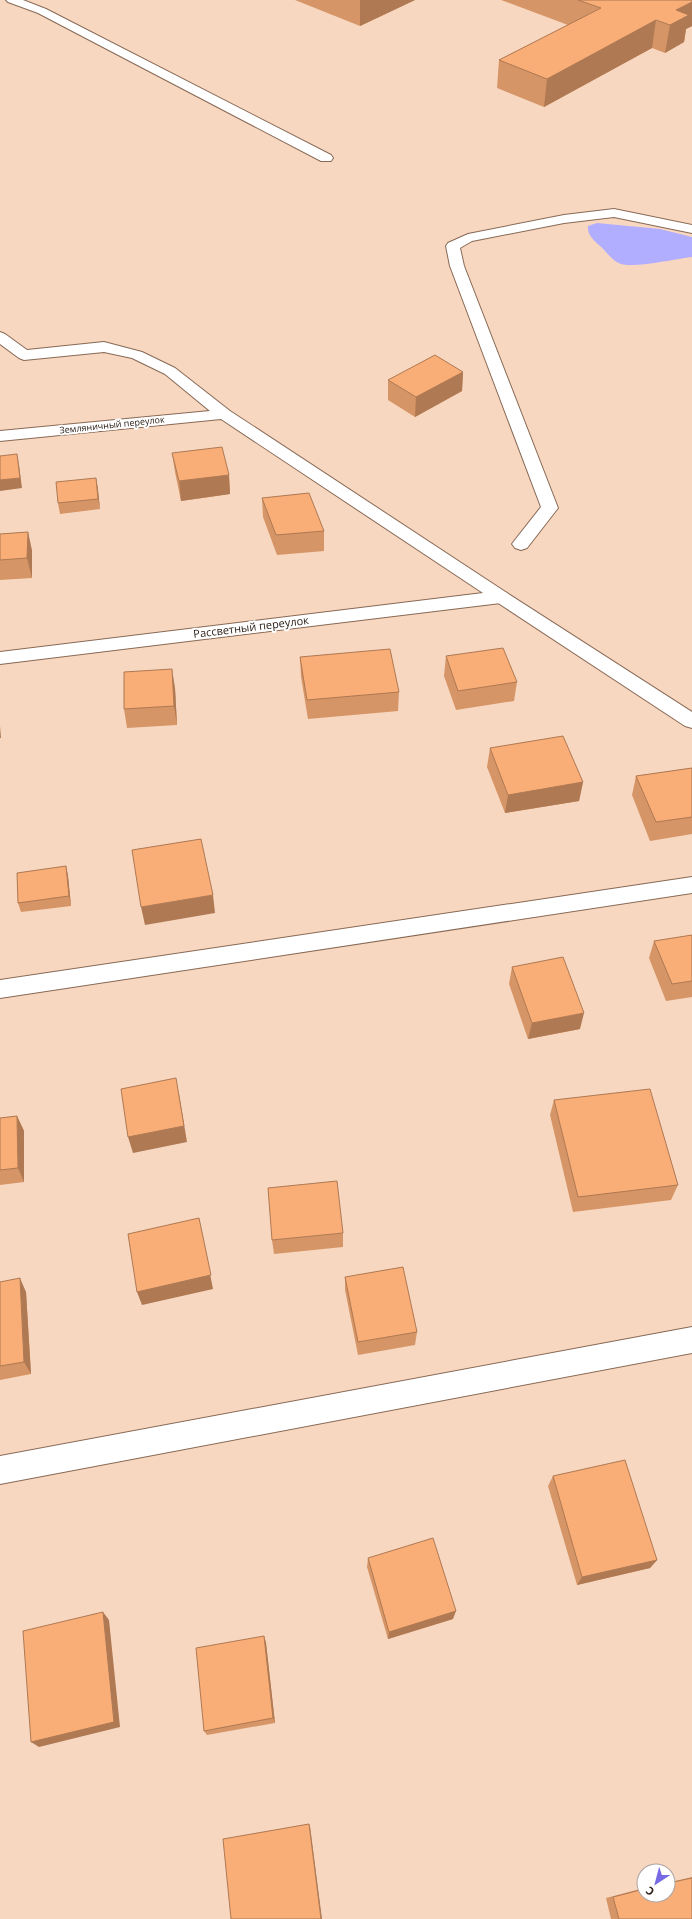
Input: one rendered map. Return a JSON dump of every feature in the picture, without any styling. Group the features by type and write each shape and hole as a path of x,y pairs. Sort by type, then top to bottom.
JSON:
{"street":[{"path":"0,7 19,1 42,11 326,158"},
{"path":"521,544 550,508 457,266 453,246 468,238 564,219 614,213 692,229"},
{"path":"0,337 24,355"},
{"path":"0,357 104,347 137,355 170,371 224,414 692,721"},
{"name":"Земляничный переулок","path":"0,436 224,414"},
{"name":"Рассветный переулок","path":"0,658 501,597"},
{"path":"0,989 692,885"},
{"path":"0,1470 692,1340"}],"shaded area":[{"path":"597,223 660,229 692,237 692,257 636,265 618,263 612,259 590,235 588,226"}],"building":[{"path":"578,0 692,0 692,2 676,10 689,15 670,25 656,20 547,79 499,60 601,8"},
{"path":"435,355 463,372 416,397 388,380"},
{"path":"222,447 229,475 179,481 172,453"},
{"path":"17,454 20,478 0,480 0,456"},
{"path":"96,478 98,499 58,503 56,482"},
{"path":"309,493 324,531 276,535 262,498"},
{"path":"28,532 27,558 0,560 0,534"},
{"path":"503,648 517,682 458,691 446,656"},
{"path":"390,649 399,692 307,700 300,657"},
{"path":"172,669 174,706 124,709 124,672"},
{"path":"563,736 583,782 508,795 490,748"},
{"path":"692,768 692,817 656,822 636,776"},
{"path":"201,839 213,895 141,907 132,850"},
{"path":"66,866 69,896 18,903 17,873"},
{"path":"692,935 692,981 672,984 654,941"},
{"path":"563,957 584,1013 532,1023 512,967"},
{"path":"176,1078 184,1126 128,1137 121,1089"},
{"path":"650,1089 678,1185 578,1197 554,1100"},
{"path":"17,1116 18,1168 0,1170 0,1118"},
{"path":"337,1181 343,1233 272,1240 268,1188"},
{"path":"199,1218 211,1275 137,1292 128,1234"},
{"path":"403,1267 417,1332 358,1342 345,1277"},
{"path":"20,1278 24,1362 0,1366 0,1282"},
{"path":"625,1460 657,1560 582,1577 553,1476"},
{"path":"433,1538 456,1611 389,1632 368,1558"},
{"path":"103,1612 114,1722 31,1742 23,1631"},
{"path":"264,1636 273,1718 204,1731 196,1648"},
{"path":"309,1824 321,1919 231,1919 223,1839"},
{"path":"692,1878 692,1919 619,1919 613,1897 636,1891 636,1903 676,1903 676,1881"}]}
